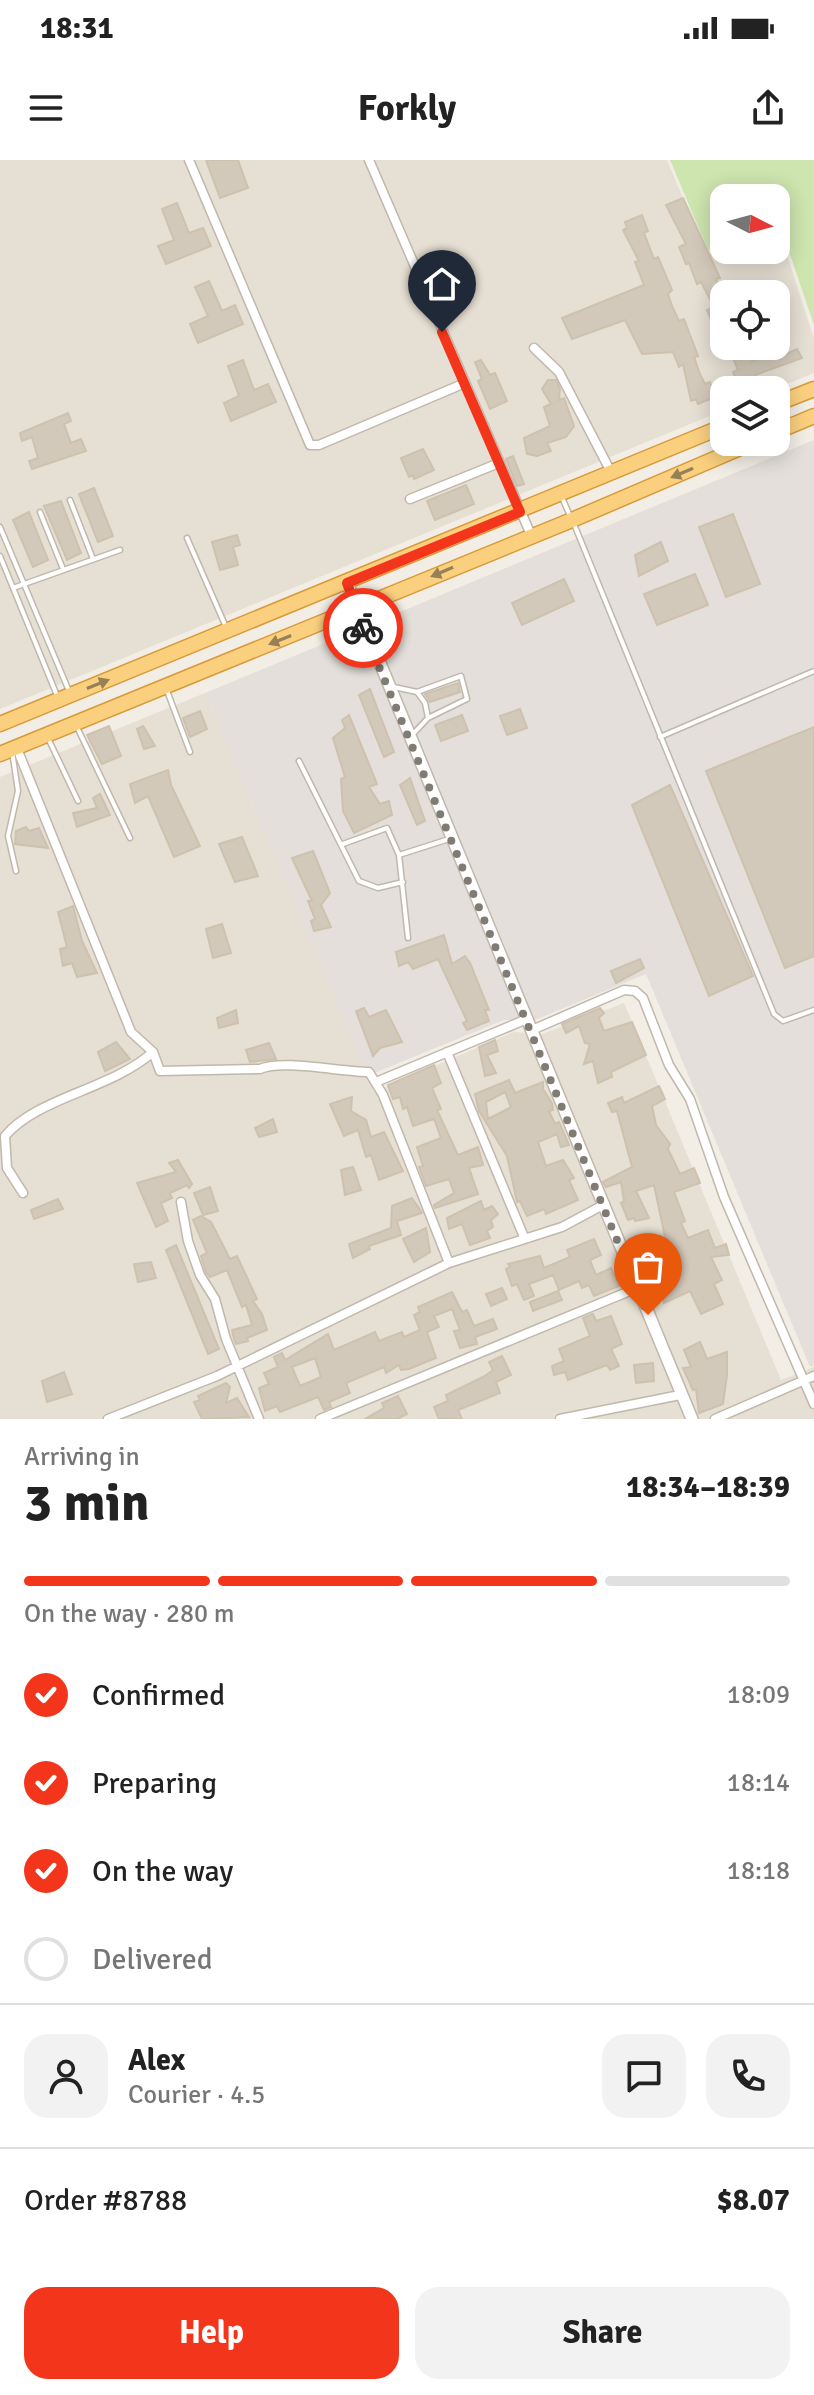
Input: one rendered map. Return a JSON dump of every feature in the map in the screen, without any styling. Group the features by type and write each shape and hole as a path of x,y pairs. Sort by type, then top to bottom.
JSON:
{"highway":[{"path":"790,398 814,389"},
{"path":"790,426 814,416"},
{"path":"0,724 710,432"},
{"path":"9,750 721,456"}],"street":[{"path":"189,160 310,445 319,445 465,383"},
{"path":"369,160 531,535"},
{"path":"534,348 559,372 611,472"},
{"path":"410,499 499,463"},
{"path":"347,583 355,609 692,1419"},
{"path":"9,750 131,1032 153,1052 160,1071 175,1074 260,1069 275,1063 293,1068 369,1072 376,1082 449,1263"},
{"path":"376,1082 447,1052 624,990 635,991 643,998 669,1065 690,1099 724,1197 814,1404"},
{"path":"23,1193 7,1168 6,1157 5,1136 19,1119 133,1069 153,1052"},
{"path":"447,1052 524,1237"},
{"path":"181,1202 188,1241 200,1275 215,1299 259,1419"},
{"path":"108,1419 154,1403 449,1263 562,1227 605,1204"},
{"path":"320,1419 637,1288"},
{"path":"715,1419 814,1376"},
{"path":"560,1419 680,1395"}],"lane":[{"path":"561,494 774,1014 783,1021 814,1010"},
{"path":"70,500 93,559"},
{"path":"40,512 63,570"},
{"path":"0,527 65,698"},
{"path":"187,538 227,632"},
{"path":"13,588 120,550"},
{"path":"0,556 65,698"},
{"path":"660,737 814,671"},
{"path":"387,686 417,692 461,676 467,699 428,718 409,739"},
{"path":"165,686 190,752"},
{"path":"417,692 425,703 428,718"},
{"path":"75,722 130,838"},
{"path":"46,734 78,801"},
{"path":"9,750 18,791 8,836 16,871"},
{"path":"299,761 359,881 378,888 403,882"},
{"path":"343,844 387,828 399,855 408,938"},
{"path":"399,855 451,839"}],"shaded area":[{"path":"0,160 667,160 707,255 710,254 710,264 790,264 814,339 814,373 790,383 790,376 710,376 710,416 0,709"},
{"path":"814,440 814,1365 810,1367 646,974 535,1020 504,1020 367,1076 205,693 775,456 790,456 790,450"},
{"path":"205,693 374,1092 514,1032 542,1034 624,1003 781,1380 814,1367 814,1419 0,1419 0,777"}],"green space":[{"path":"670,160 814,160 814,325 790,254 790,184 710,184 708,250"}],"building":[{"path":"206,160 238,160 248,188 220,198"},
{"path":"683,198 710,256 710,264 714,264 720,278 710,280 710,299 701,282 697,284 689,263 686,264 679,247 686,244 666,205"},
{"path":"177,203 189,233 203,228 211,246 166,264 158,246 174,240 162,209"},
{"path":"642,215 648,231 644,233 654,259 658,257 672,290 668,294 672,306 679,321 684,319 705,384 710,382 710,399 698,404 696,399 691,401 683,364 679,367 673,352 642,354 625,320 572,339 562,318 644,285 635,262 639,261 623,230 627,228 625,222"},
{"path":"209,281 222,311 235,305 243,324 198,343 190,324 208,316 195,287"},
{"path":"797,349 802,358 755,376 734,376 733,372 738,370 734,360 790,360 790,352"},
{"path":"243,360 254,390 268,384 276,402 231,421 224,403 239,396 228,366"},
{"path":"481,360 490,375 495,373 507,401 490,409 478,381 482,379 475,362"},
{"path":"548,380 556,380 560,389 559,400 564,398 574,426 566,437 547,443 551,451 537,456 527,454 524,438 550,426 544,407 551,404 542,389"},
{"path":"68,413 71,421 64,424 71,443 81,439 86,451 32,469 29,461 38,458 32,437 22,441 20,433"},
{"path":"423,449 434,470 414,479 413,475 409,477 401,458"},
{"path":"513,456 524,484 517,486 506,459"},
{"path":"466,485 474,504 435,520 427,501"},
{"path":"94,488 113,536 98,542 79,494"},
{"path":"61,501 81,553 67,560 44,506"},
{"path":"29,512 48,560 33,567 13,520"},
{"path":"733,514 760,584 726,597 699,527"},
{"path":"237,535 240,545 233,547 238,565 220,570 212,542"},
{"path":"661,542 668,561 639,576 635,555"},
{"path":"695,574 708,605 657,625 644,594"},
{"path":"564,579 574,601 522,625 512,603"},
{"path":"458,683 460,692 430,702 425,694"},
{"path":"370,689 394,752 384,757 359,695"},
{"path":"520,709 527,728 507,735 500,716"},
{"path":"200,711 207,729 190,737 183,718"},
{"path":"349,715 377,784 369,787 380,804 389,801 392,815 354,833 343,811 341,779 345,777 333,738 345,728 342,720"},
{"path":"462,715 468,731 441,741 435,725"},
{"path":"109,726 121,756 102,764 87,735"},
{"path":"143,726 155,746 144,749 137,729"},
{"path":"814,727 814,956 785,968 706,771"},
{"path":"168,770 171,785 200,846 174,857 148,796 135,803 130,784"},
{"path":"410,778 425,821 417,825 400,785"},
{"path":"670,785 753,976 709,996 632,805"},
{"path":"100,794 110,815 77,827 73,813 97,808 93,798"},
{"path":"26,827 29,831 39,828 48,848 15,844 16,831"},
{"path":"242,837 258,876 235,882 219,844"},
{"path":"313,851 330,893 321,905 331,927 314,931 311,921 315,919 308,901 312,901 292,858"},
{"path":"73,906 82,941 97,973 77,977 72,963 63,966 60,949 67,947 58,912"},
{"path":"222,924 231,953 213,958 206,929"},
{"path":"444,935 452,964 465,956 489,1010 485,1010 489,1021 467,1030 463,1023 467,1021 438,959 413,969 408,962 399,966 396,952"},
{"path":"640,959 644,968 616,983 611,971"},
{"path":"364,1008 369,1017 386,1010 402,1042 380,1048 373,1056 356,1011"},
{"path":"600,1008 604,1013 599,1018 604,1031 632,1022 646,1055 611,1072 612,1077 598,1083 593,1061 584,1064 590,1044 585,1043 579,1026 566,1033 562,1024"},
{"path":"236,1010 238,1023 219,1028 217,1018"},
{"path":"495,1040 498,1051 487,1055 496,1073 485,1076 479,1047"},
{"path":"116,1042 130,1059 105,1071 98,1052"},
{"path":"269,1043 276,1059 250,1062 246,1050"},
{"path":"434,1065 441,1083 432,1088 441,1109 437,1110 458,1155 478,1147 483,1165 469,1168 478,1194 435,1208 434,1205 454,1193 449,1179 426,1186 419,1167 423,1166 417,1147 441,1138 434,1119 413,1126 407,1107 403,1109 400,1097 393,1099 388,1085"},
{"path":"509,1080 515,1093 543,1082 543,1089 552,1103 553,1110 549,1111 555,1124 559,1122 569,1145 561,1147 557,1134 538,1142 546,1166 563,1160 574,1178 569,1180 578,1200 546,1214 544,1209 527,1216 520,1201 517,1202 507,1156 479,1111 475,1094","holes":["505,1092 511,1107 488,1119 486,1102"]},
{"path":"659,1086 665,1099 652,1106 656,1125 670,1144 668,1149 680,1174 694,1168 700,1183 674,1192 685,1221 681,1223 688,1238 708,1230 715,1248 726,1244 729,1255 711,1257 722,1280 714,1284 723,1304 701,1314 690,1291 664,1303 660,1274 655,1264 650,1266 645,1257 642,1245 658,1240 664,1252 668,1251 654,1185 636,1191 649,1218 635,1221 634,1218 628,1220 621,1203 624,1201 621,1182 606,1187 603,1182 632,1167 617,1111 612,1112 608,1103 622,1097 624,1103"},
{"path":"352,1097 351,1111 366,1120 371,1137 384,1132 403,1171 379,1180 371,1155 366,1157 358,1130 344,1136 330,1104"},
{"path":"273,1119 277,1132 259,1137 255,1128"},
{"path":"178,1160 192,1184 189,1188 187,1185 170,1193 172,1198 161,1203 168,1221 156,1227 137,1183 176,1172 169,1163"},
{"path":"353,1167 361,1190 345,1195 341,1170"},
{"path":"210,1187 218,1211 203,1215 194,1193"},
{"path":"412,1198 422,1213 397,1221 401,1235 369,1246 370,1249 353,1258 349,1244 391,1228 392,1206"},
{"path":"58,1199 63,1209 34,1219 31,1210"},
{"path":"481,1201 484,1210 492,1206 498,1214 491,1220 493,1227 487,1231 490,1238 470,1245 462,1224 449,1229 447,1218"},
{"path":"201,1216 211,1222 230,1259 237,1256 257,1299 253,1301 262,1314 267,1330 247,1338 248,1341 236,1344 234,1339 232,1330 252,1325 246,1305 242,1307 227,1270 210,1277 206,1272 201,1256 207,1253 193,1220"},
{"path":"426,1228 430,1252 414,1262 403,1239"},
{"path":"594,1239 601,1255 590,1260 596,1275 611,1268 619,1286 594,1296 589,1285 582,1288 579,1281 559,1290 553,1275 529,1284 534,1296 524,1300 517,1284 512,1286 506,1269 510,1267 508,1264 540,1256 544,1268 570,1257 567,1250"},
{"path":"176,1245 219,1349 208,1354 166,1250"},
{"path":"151,1262 156,1278 138,1282 134,1264"},
{"path":"502,1288 507,1299 491,1306 486,1294"},
{"path":"558,1291 562,1300 533,1311 530,1302"},
{"path":"452,1292 462,1312 467,1310 474,1326 493,1319 497,1329 475,1337 477,1344 460,1348 454,1331 460,1330 452,1309 434,1316 439,1327 427,1332 436,1358 409,1369 401,1370 399,1365 386,1373 384,1367 346,1383 350,1393 329,1402 331,1407 324,1410 318,1397 280,1412 277,1406 265,1411 259,1388 269,1384 264,1373 278,1367 274,1357 282,1353 285,1360 328,1334 334,1350 375,1332 379,1341 402,1332 404,1337 420,1330 414,1315 420,1312 418,1307","holes":["315,1358 321,1377 300,1386 292,1367"]},
{"path":"593,1314 596,1321 611,1316 622,1344 611,1349 619,1366 610,1370 607,1365 568,1380 565,1372 554,1375 552,1366 564,1361 559,1349 590,1336 583,1318"},
{"path":"700,1342 707,1359 727,1352 727,1375 723,1404 699,1413 696,1389 693,1390 683,1368 691,1367 684,1350"},
{"path":"502,1356 511,1375 496,1382 500,1393 458,1410 462,1419 439,1419 434,1407 448,1401 446,1395 485,1376 493,1370 489,1362"},
{"path":"653,1363 654,1381 636,1383 634,1365"},
{"path":"64,1372 72,1394 47,1402 42,1381"},
{"path":"226,1383 230,1387 226,1403 237,1398 249,1417 202,1419 194,1402 200,1400 198,1396"},
{"path":"398,1396 407,1414 397,1419 365,1419 384,1408 382,1403"}],"way so far":[{"path":"363,628 605,1204 648,1315"}],"route":[{"path":"363,628 347,583 520,512 442,332"}]}
